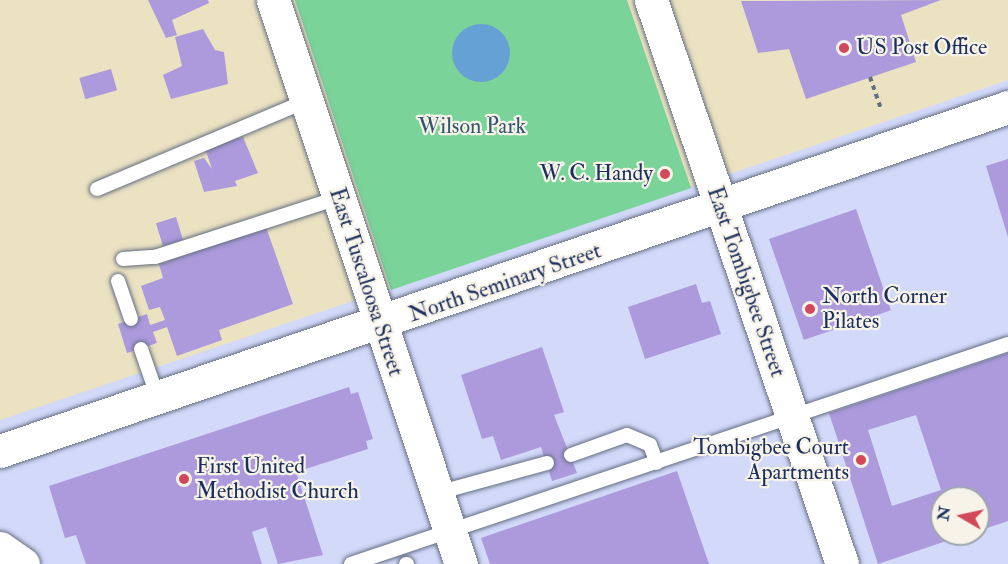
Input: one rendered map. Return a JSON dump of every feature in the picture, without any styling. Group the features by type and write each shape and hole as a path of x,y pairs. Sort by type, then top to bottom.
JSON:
{"street":[{"name":"East Tuscaloosa Street","path":"273,0 461,564"},
{"name":"East Tombigbee Street","path":"651,0 842,564"},
{"name":"North Seminary Street","path":"0,452 380,326 721,209 1008,107"}],"lane":[{"path":"97,189 306,101"},
{"path":"123,259 155,257 338,198"},
{"path":"118,281 131,320"},
{"path":"351,564 1008,344"},
{"path":"141,348 158,399"},
{"path":"571,455 627,435 650,445 657,463"},
{"path":"437,493 547,463"}],"path":[{"path":"870,77 881,109"}],"shaded area":[{"path":"1008,80 1008,564 0,564 0,420"}],"green space":[{"name":"Wilson Park","path":"295,0 627,0 691,188 391,290"}],"water":[{"path":"475,24 487,24 502,32 510,47 510,59 502,74 487,82 475,82 460,74 452,59 452,47 460,32"}],"building":[{"path":"148,0 208,0 209,3 172,20 177,35 166,38"},
{"name":"US Post Office","path":"941,0 901,15 916,62 806,99 789,49 758,53 741,1"},
{"path":"203,29 215,50 224,52 228,84 171,99 163,75 182,66 175,37"},
{"path":"111,69 117,90 85,99 79,78"},
{"path":"243,137 258,173 235,181 237,186 204,192 194,161 204,158 212,169 204,145"},
{"path":"1008,159 1008,237 986,166"},
{"path":"856,209 891,310 804,340 769,239"},
{"path":"176,217 183,240 163,246 156,223"},
{"path":"266,227 293,304 219,330 222,340 177,356 167,327 153,332 157,343 127,353 118,324 147,314 150,325 165,320 160,307 149,310 141,286 163,278 159,264"},
{"path":"696,284 702,303 710,301 721,334 645,359 628,307"},
{"path":"542,347 564,412 554,415 577,473 552,481 541,447 501,460 493,436 482,439 461,375"},
{"path":"1008,353 1008,521 990,527 990,486 940,486 916,415 868,430 892,506 930,494 931,546 878,564 829,413"},
{"name":"First United Methodist Church","path":"349,387 351,394 358,392 373,439 366,441 368,449 296,472 323,555 278,564 266,527 252,532 262,564 86,564 76,535 65,538 49,486"},
{"path":"677,471 709,564 490,564 481,538"}],"place":[{"name":"US Post Office","path":"844,48"},
{"name":"W. C. Handy","path":"665,174"},
{"name":"North Corner Pilates","path":"810,309"},
{"name":"Tombigbee Court Apartments","path":"861,460"},
{"name":"First United Methodist Church","path":"184,479"}]}
